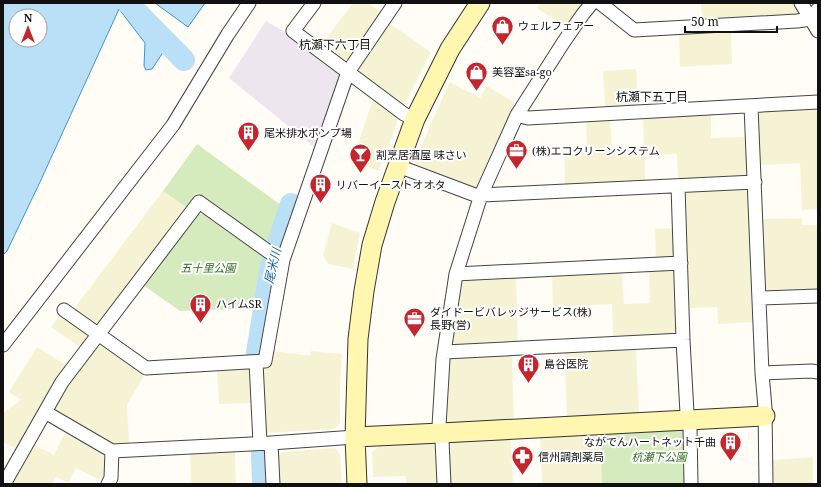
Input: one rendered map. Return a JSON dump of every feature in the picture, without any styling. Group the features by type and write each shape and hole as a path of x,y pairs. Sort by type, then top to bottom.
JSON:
{"street":[{"path":"3,345 173,125 228,34 249,3"},
{"path":"314,3 293,31 404,114 415,119"},
{"path":"64,310 146,368 265,361 277,257 348,72 395,3"},
{"path":"357,484 355,437 358,338 372,245 385,202 415,119 450,49 480,3"},
{"path":"444,484 442,440 439,426 443,359 456,274 481,195 517,115 563,43 592,3"},
{"path":"600,3 634,30 789,22 814,14"},
{"path":"801,3 814,14 818,31"},
{"path":"517,115 528,118 818,102"},
{"path":"751,106 765,416 766,484"},
{"path":"398,166 475,195 755,182"},
{"path":"678,186 683,340 688,420 690,426 691,484"},
{"path":"4,484 62,382 199,202 277,257"},
{"path":"456,274 681,263"},
{"path":"760,298 818,296"},
{"path":"445,352 683,340"},
{"path":"256,362 266,443 273,484"},
{"path":"762,373 818,372"},
{"path":"45,412 112,451 765,416"},
{"path":"108,484 111,478 112,451"}],"shaded area":[{"path":"353,3 368,3 381,12 348,59 343,60 322,44"},
{"path":"540,3 583,3 566,27 537,8"},
{"path":"701,3 793,3 798,10 796,14 702,19"},
{"path":"266,21 285,32 338,71 339,77 314,147 229,78"},
{"path":"389,23 431,52 406,102 400,103 360,72 359,67"},
{"path":"731,31 732,64 680,67 679,34"},
{"path":"636,69 638,105 605,106 603,71"},
{"path":"450,82 480,98 487,86 515,103 476,191 413,167"},
{"path":"373,99 396,116 398,120 379,171 352,162"},
{"path":"818,108 818,209 802,210 800,163 760,165 758,115 762,110"},
{"path":"711,114 711,138 747,137 748,172 745,176 678,179 677,154 645,155 645,181 565,185 564,151 587,150 586,121 610,120 612,147 644,146 643,117"},
{"path":"744,189 749,193 755,322 718,324 717,307 690,308 686,195 689,191"},
{"path":"163,191 186,207 95,326 73,310"},
{"path":"802,218 802,225 818,225 818,290 771,292 765,287 763,219"},
{"path":"332,223 360,233 353,269 328,264 323,255"},
{"path":"673,228 674,254 670,257 656,258 655,229"},
{"path":"671,270 675,273 677,330 673,334 613,337 612,304 553,307 552,276 622,272 624,304 650,303 649,271"},
{"path":"516,278 518,343 457,346 453,342 462,285 466,281"},
{"path":"61,314 90,334 80,347 51,327"},
{"path":"102,345 145,374 127,405 129,443 116,444 108,442 57,413 54,407 68,384 96,347"},
{"path":"37,347 66,365 55,379 17,449 3,442 3,413 21,400 9,392"},
{"path":"636,348 639,413 567,417 564,352"},
{"path":"274,351 310,356 311,351 342,354 340,423 334,429 266,433 262,368 269,367 272,363"},
{"path":"512,355 514,420 443,423 447,359"},
{"path":"250,369 252,403 219,404 217,370"},
{"path":"65,433 102,452 105,461 104,476 102,481 76,468 68,483 56,477 52,484 12,484 34,445 54,455"},
{"path":"600,434 602,484 542,484 540,437"},
{"path":"511,439 513,484 451,484 449,445 452,442"},
{"path":"432,443 436,447 438,484 406,484 406,476 373,477 372,453 378,447"},
{"path":"335,448 340,454 342,484 280,484 278,455 282,452"},
{"path":"235,451 236,484 191,484 190,453"},
{"path":"813,457 813,484 773,484 773,460"}],"green space":[{"path":"197,144 285,208 272,246 197,193 186,207 163,191"},
{"name":"五十里公園","path":"198,214 203,214 267,260 260,308 180,311 143,285"},
{"name":"杭瀬下公園","path":"685,429 686,484 602,484 600,434"}],"water":[{"path":"3,3 140,3 173,37 152,69 146,70 144,66 145,43 119,9 7,251 3,255"},
{"path":"155,3 205,3 188,27"}],"waterway":[{"path":"128,3 184,60"},
{"name":"尾米川","path":"257,353 271,265 291,204"},
{"name":"尾米川","path":"262,453 263,484"}],"place":[{"name":"ウェルフェアー","path":"502,46"},
{"name":"美容室sa-go","path":"477,92"},
{"name":"尾米排水ポンプ場","path":"249,152"},
{"name":"(株)エコクリーンシステム","path":"516,170"},
{"name":"割烹居酒屋 味さい","path":"360,174"},
{"name":"リバーイーストオオタ","path":"320,204"},
{"name":"ハイムSR","path":"200,324"},
{"name":"ダイドービバレッジサービス(株) 長野(営)","path":"415,338"},
{"name":"島谷医院","path":"529,384"},
{"name":"ながでんハートネット千曲","path":"731,462"},
{"name":"信州調剤薬局","path":"522,476"}],"district":[{"name":"杭瀬下六丁目","path":"335,45"},
{"name":"杭瀬下五丁目","path":"652,97"}]}
